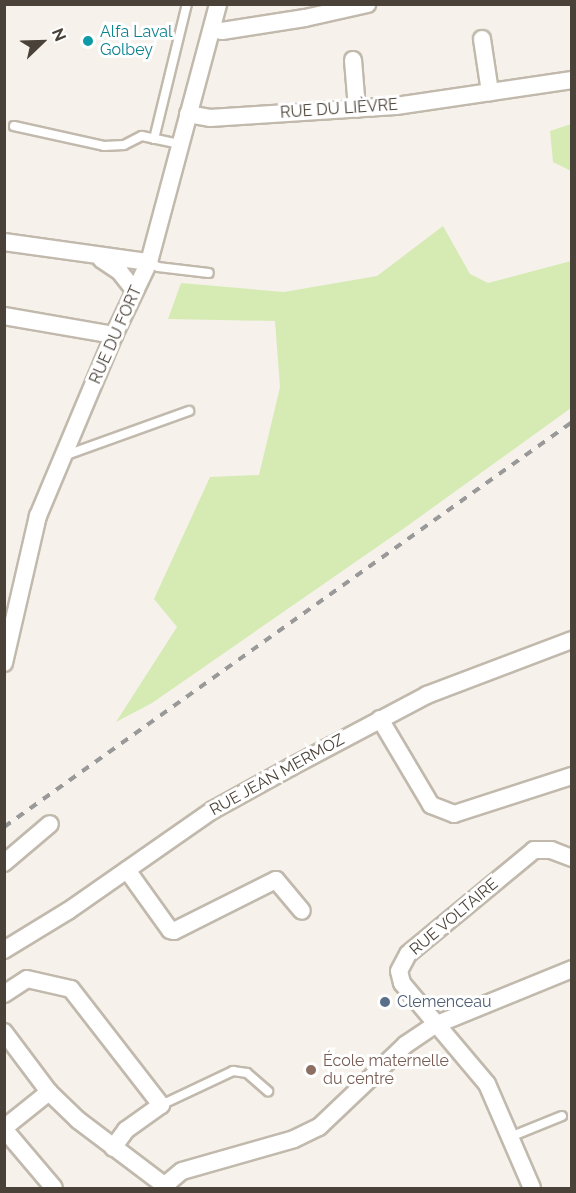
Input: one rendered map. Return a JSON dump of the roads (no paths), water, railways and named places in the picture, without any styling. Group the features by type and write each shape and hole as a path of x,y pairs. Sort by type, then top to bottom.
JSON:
{"street":[{"name":"RUE DU FORT","path":"4,663 38,516 114,335 149,262 218,4"},
{"path":"212,29 222,31 305,18 367,4"},
{"path":"482,39 490,92"},
{"path":"353,60 357,109"},
{"name":"RUE DU LIÈVRE","path":"188,114 210,118 357,109 572,80"},
{"path":"4,242 98,257 149,262"},
{"path":"98,257 120,272 135,291"},
{"path":"4,316 114,335"},
{"name":"RUE JEAN MERMOZ","path":"4,950 127,870 162,843 213,810 427,694 572,640"},
{"path":"380,719 431,805 454,814 572,776"},
{"path":"4,862 50,824"},
{"name":"RUE VOLTAIRE","path":"435,1025 402,983 399,971 408,954 534,850 552,850 572,858"},
{"path":"127,870 170,930 174,931 276,880 302,910"},
{"path":"4,1032 49,1092 78,1120 166,1187 182,1171 294,1139 319,1127 405,1045 435,1025 572,969"},
{"path":"9,991 27,979 71,989 161,1105 126,1130 113,1148"},
{"path":"435,1025 454,1043 487,1084 532,1188"},
{"path":"49,1092 4,1128 54,1188"}],"lane":[{"path":"154,139 187,4"},
{"path":"14,126 104,146 124,145 142,136 181,144"},
{"path":"149,262 158,267 209,273"},
{"path":"64,456 189,411"},
{"path":"161,1105 233,1071 247,1073 268,1091"},
{"path":"510,1137 562,1116"}],"railway":[{"path":"4,827 572,422"}],"place":[{"name":"Alfa Laval Golbey","path":"88,41"},
{"name":"Clemenceau","path":"385,1002"},
{"name":"École maternelle du centre","path":"311,1070"}]}
